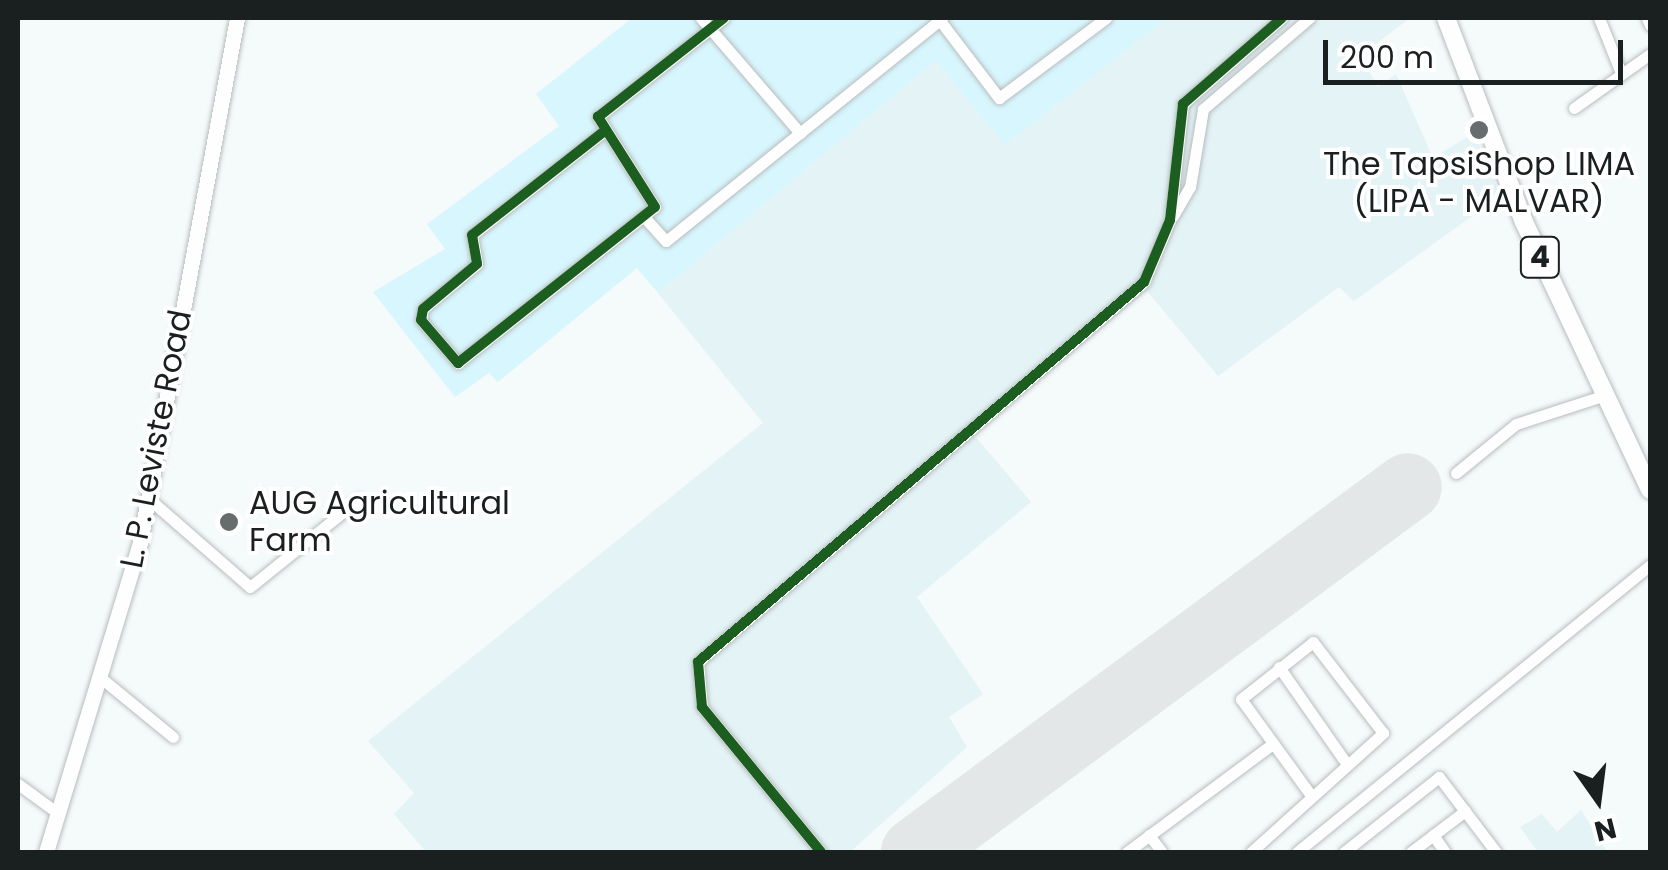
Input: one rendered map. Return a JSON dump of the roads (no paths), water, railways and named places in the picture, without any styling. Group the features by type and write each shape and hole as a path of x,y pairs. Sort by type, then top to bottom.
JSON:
{"highway":[{"name":"4","path":"1446,18 1524,222 1605,395 1642,452 1650,490"}],"main road":[{"name":"L. P. Leviste Road","path":"46,852 101,678 148,498 237,18"}],"street":[{"path":"602,133 472,235 478,264 423,308 421,320 462,363 645,218 654,200 602,133 598,118 705,23 724,18"},
{"path":"645,218 666,241 940,18 999,98 1106,18"},
{"path":"1170,220 1183,104 1282,18"},
{"path":"821,852 702,706 698,662 1144,282 1170,220 1190,188 1209,101 1309,18"},
{"path":"1600,18 1621,73"},
{"path":"1647,18 1650,25"},
{"path":"705,23 800,133"},
{"path":"1574,108 1650,54"},
{"path":"1175,151 1195,154"},
{"path":"1456,473 1516,424 1605,395"},
{"path":"148,498 250,587 358,500"},
{"path":"1301,851 1650,565"},
{"path":"1252,852 1310,794 1380,740 1381,725 1319,644 1279,667 1241,699 1310,794"},
{"path":"1279,667 1346,764"},
{"path":"101,678 174,737"},
{"path":"1127,852 1271,745"},
{"path":"1344,852 1432,778 1465,810 1496,852"},
{"path":"18,784 59,814"},
{"path":"1411,852 1465,810"},
{"path":"1149,835 1162,852"},
{"path":"1433,835 1445,852"}],"place":[{"name":"The TapsiShop LIMA (LIPA - MALVAR)","path":"1479,130"},
{"name":"AUG Agricultural Farm","path":"229,522"}]}
